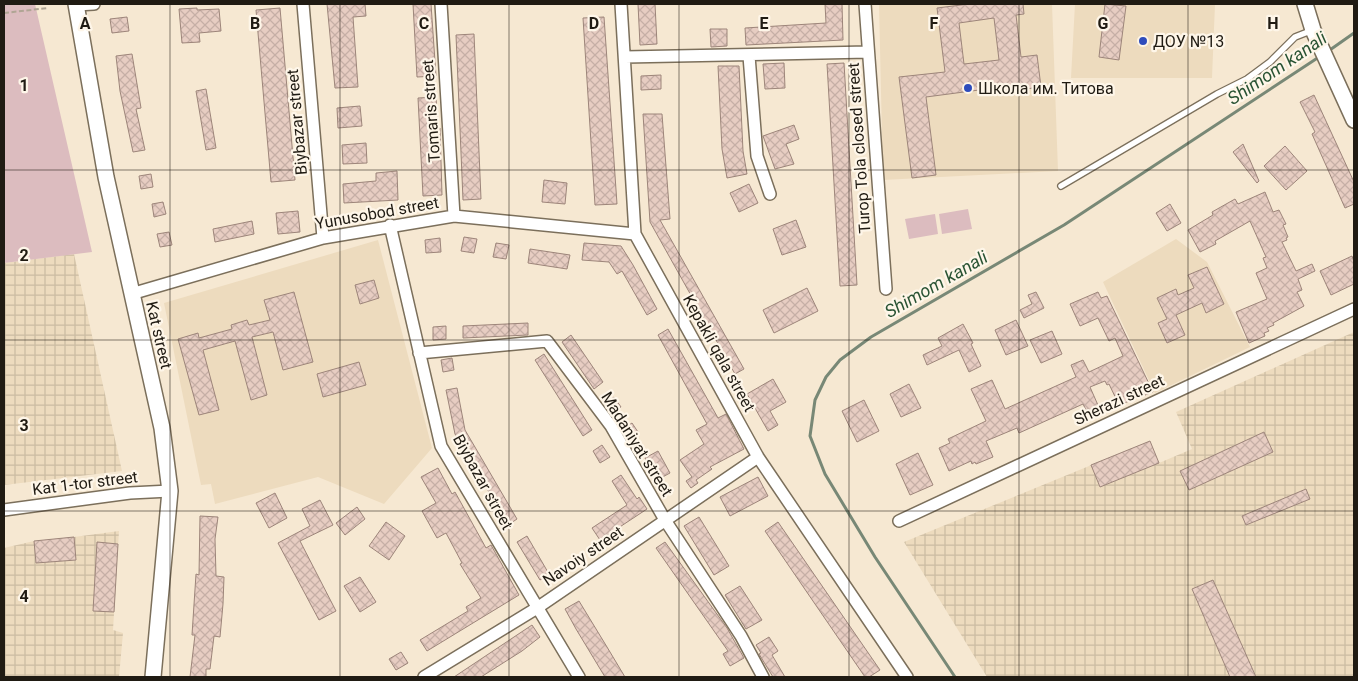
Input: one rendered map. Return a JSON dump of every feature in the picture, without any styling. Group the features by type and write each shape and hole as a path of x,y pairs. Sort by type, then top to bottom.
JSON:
{"street":[{"path":"76,4 94,4"},
{"name":"Kat street","path":"76,4 106,177 162,428 170,491 153,677"},
{"name":"Biybazar street","path":"304,4 323,238"},
{"name":"Tomaris street","path":"441,4 454,216"},
{"name":"Kepakli qala street","path":"621,4 636,234 758,457 907,677"},
{"name":"Turop Tola closed street","path":"865,4 886,289"},
{"path":"1304,4 1354,120"},
{"path":"625,57 749,56 868,52"},
{"path":"749,56 757,156 770,194"},
{"name":"Yunusobod street","path":"131,294 323,238 390,225 454,216 636,234"},
{"name":"Biybazar street","path":"390,225 441,446 579,677"},
{"name":"Sherazi street","path":"899,521 1354,309"},
{"name":"Madaniyat street","path":"419,353 547,341 611,426 664,520 741,636 763,677"},
{"name":"Navoiy street","path":"424,677 537,608 758,457"},
{"name":"Kat 1-tor street","path":"4,510 130,493 170,491"}],"lane":[{"path":"1061,186 1217,94 1247,79 1270,62 1296,37 1315,33"}],"path":[{"path":"4,12 48,8"}],"shaded area":[{"path":"4,4 35,4 92,252 4,263"},
{"name":"Школа им. Титова","path":"879,4 1052,4 1058,171 883,180"},
{"name":"ДОУ №13","path":"1075,4 1215,4 1212,78 1071,78"},
{"path":"968,209 972,229 942,234 939,214"},
{"path":"935,214 938,234 909,239 905,219"},
{"path":"1176,239 1207,262 1250,347 1155,393 1103,282"},
{"path":"378,240 432,448 384,504 318,477 215,504 211,484 201,485 164,303"},
{"path":"74,254 122,471 4,485 4,263"},
{"path":"1354,332 1354,677 987,677 904,542 1150,441 1159,463 1192,449 1176,412"},
{"path":"119,531 113,630 123,633 119,677 4,677 4,548 34,541"}],"building":[{"path":"327,4 365,4 366,16 353,17 358,87 335,88"},
{"path":"413,4 431,4 436,76 417,77"},
{"path":"638,4 655,4 657,44 640,45"},
{"path":"825,4 842,4 843,40 746,45 745,28 826,23"},
{"path":"969,4 1023,4 1024,14 1016,15 1021,57 1037,55 1041,87 980,95 979,90 926,97 936,175 912,178 899,77 945,72 937,8","holes":["994,18 999,60 964,64 959,23"]},
{"path":"1105,4 1126,6 1119,60 1099,57"},
{"path":"197,8 197,10 219,9 221,31 199,33 200,42 182,43 179,9"},
{"path":"280,8 295,180 271,182 256,10"},
{"path":"127,17 129,31 112,33 110,19"},
{"path":"604,17 617,204 595,205 583,18"},
{"path":"710,29 727,29 727,46 711,47"},
{"path":"474,34 481,199 463,200 456,35"},
{"path":"132,54 141,108 136,109 145,150 133,152 120,91 116,56"},
{"path":"784,63 785,88 765,89 763,64"},
{"path":"844,63 857,285 840,286 827,64"},
{"path":"718,66 739,66 743,151 747,174 727,178 722,149"},
{"path":"661,75 661,89 641,90 641,76"},
{"path":"206,89 216,148 206,150 196,91"},
{"path":"1314,95 1354,182 1354,204 1345,208 1312,134 1315,132 1300,102"},
{"path":"436,97 438,128 440,128 442,195 423,196 418,98"},
{"path":"360,106 362,126 338,128 337,108"},
{"path":"643,114 662,114 670,219 660,220 744,369 735,374 650,222"},
{"path":"794,125 799,139 786,144 794,164 775,169 763,136"},
{"path":"366,143 367,163 343,164 342,145"},
{"path":"1243,144 1259,181 1257,183 1233,152"},
{"path":"1285,146 1307,171 1286,190 1264,166"},
{"path":"397,171 398,200 344,203 343,184 376,181 376,173"},
{"path":"151,174 153,187 141,189 139,176"},
{"path":"544,180 567,183 565,204 542,202"},
{"path":"749,184 758,203 739,212 730,193"},
{"path":"1265,192 1273,212 1279,210 1286,224 1283,225 1288,237 1286,238 1287,240 1282,242 1296,271 1312,264 1315,271 1298,279 1302,290 1297,292 1304,306 1273,323 1274,325 1267,328 1269,331 1264,333 1265,336 1249,343 1236,312 1267,299 1256,273 1267,268 1263,258 1266,257 1250,221 1215,241 1216,244 1200,252 1188,230 1213,215 1212,212 1235,199 1238,204"},
{"path":"163,202 166,214 154,217 152,204"},
{"path":"1170,204 1181,223 1167,231 1156,213"},
{"path":"298,211 300,232 278,234 276,213"},
{"path":"796,220 806,247 782,255 773,229"},
{"path":"252,221 254,234 215,242 213,229"},
{"path":"169,232 172,245 160,247 157,234"},
{"path":"464,237 477,239 474,253 461,251"},
{"path":"440,238 441,252 426,253 425,240"},
{"path":"496,243 509,245 506,259 493,257"},
{"path":"584,243 621,246 657,309 647,315 622,271 617,274 609,262 582,260"},
{"path":"530,249 570,255 567,269 528,263"},
{"path":"1352,256 1354,262 1354,284 1331,295 1320,271"},
{"path":"1207,267 1224,304 1206,313 1202,303 1176,315 1185,335 1167,343 1158,323 1167,319 1157,298 1176,289 1178,295 1194,288 1188,275"},
{"path":"374,280 379,298 360,304 355,285"},
{"path":"807,288 818,311 774,333 763,310"},
{"path":"294,292 313,362 283,370 273,332 252,337 267,395 251,400 235,341 203,350 219,410 199,415 178,339 198,333 199,338 232,329 231,325 247,320 249,325 270,320 264,300"},
{"path":"1036,292 1044,308 1024,318 1020,310 1032,304 1028,295"},
{"path":"1098,292 1101,298 1107,296 1153,392 1119,405 1109,384 1107,385 1105,381 1090,387 1101,412 1091,417 1088,409 1086,410 1083,404 1019,433 1017,428 986,441 993,457 976,464 975,462 972,464 971,461 949,471 939,448 950,443 948,439 986,421 971,389 992,380 1005,409 1076,377 1071,365 1083,360 1089,372 1123,356 1115,338 1109,341 1098,318 1080,326 1070,304"},
{"path":"1016,320 1028,346 1006,355 995,330"},
{"path":"528,323 528,335 463,338 463,326"},
{"path":"963,324 973,343 971,344 981,366 969,372 959,350 927,365 923,355 942,346 938,338"},
{"path":"446,326 446,339 433,340 433,327"},
{"path":"668,329 718,418 726,414 744,449 710,467 712,469 696,480 698,483 691,488 686,481 692,477 680,460 704,444 696,430 707,424 658,335"},
{"path":"1052,331 1062,354 1041,363 1030,340"},
{"path":"571,335 603,382 594,389 562,342"},
{"path":"544,354 592,430 583,436 535,360"},
{"path":"452,358 454,370 443,372 441,360"},
{"path":"359,362 366,385 323,397 317,374"},
{"path":"773,379 786,402 770,411 778,425 768,431 747,394"},
{"path":"909,384 921,408 901,417 890,394"},
{"path":"457,388 465,430 517,519 508,525 455,434 446,390"},
{"path":"614,397 621,407 612,413 605,404"},
{"path":"864,400 879,431 857,442 842,411"},
{"path":"632,423 638,432 629,439 623,429"},
{"path":"1264,432 1273,452 1189,490 1180,471"},
{"path":"1150,441 1159,463 1100,487 1091,465"},
{"path":"602,445 610,457 600,463 593,451"},
{"path":"658,451 670,473 657,480 645,458"},
{"path":"918,453 933,485 910,495 896,464"},
{"path":"438,468 452,494 455,492 486,548 491,545 519,595 427,651 420,640 468,611 466,607 481,598 460,564 462,563 446,533 437,538 422,511 436,503 421,477"},
{"path":"621,475 637,499 639,497 647,509 600,540 592,528 627,505 612,481"},
{"path":"758,477 768,496 730,516 720,497"},
{"path":"1306,489 1310,499 1246,525 1242,516"},
{"path":"275,493 287,518 269,528 256,503"},
{"path":"320,500 333,525 300,541 336,611 319,620 278,543 310,526 302,509"},
{"path":"357,507 365,519 345,535 336,523"},
{"path":"200,516 218,517 215,539 216,576 224,577 223,604 220,637 214,636 210,669 206,669 206,677 190,677 195,635 192,635 196,574 199,575"},
{"path":"699,517 729,566 714,575 684,526"},
{"path":"386,522 405,536 389,560 369,546"},
{"path":"778,522 880,670 869,677 865,677 765,531"},
{"path":"527,536 549,574 540,580 517,542"},
{"path":"74,537 76,560 36,563 34,541"},
{"path":"97,542 118,544 114,612 93,611"},
{"path":"665,542 727,628 744,658 730,666 723,654 728,651 656,548"},
{"path":"360,577 376,602 360,612 344,586"},
{"path":"1213,580 1256,677 1230,677 1192,589"},
{"path":"740,586 762,620 746,629 725,595"},
{"path":"579,601 625,677 605,677 565,609"},
{"path":"532,625 540,637 522,651 481,677 454,677"},
{"path":"769,637 778,651 772,655 785,677 773,677 759,654 761,653 756,645"},
{"path":"401,652 408,663 396,670 389,659"}],"waterway":[{"name":"Shimom kanali","path":"1327,52 1354,33"},
{"name":"Shimom kanali","path":"955,677 875,557 825,474 810,436 815,400 826,377 840,360 871,337 1064,225 1319,57"}],"place":[{"name":"ДОУ №13","path":"1143,41"},
{"name":"Школа им. Титова","path":"968,88"}]}
